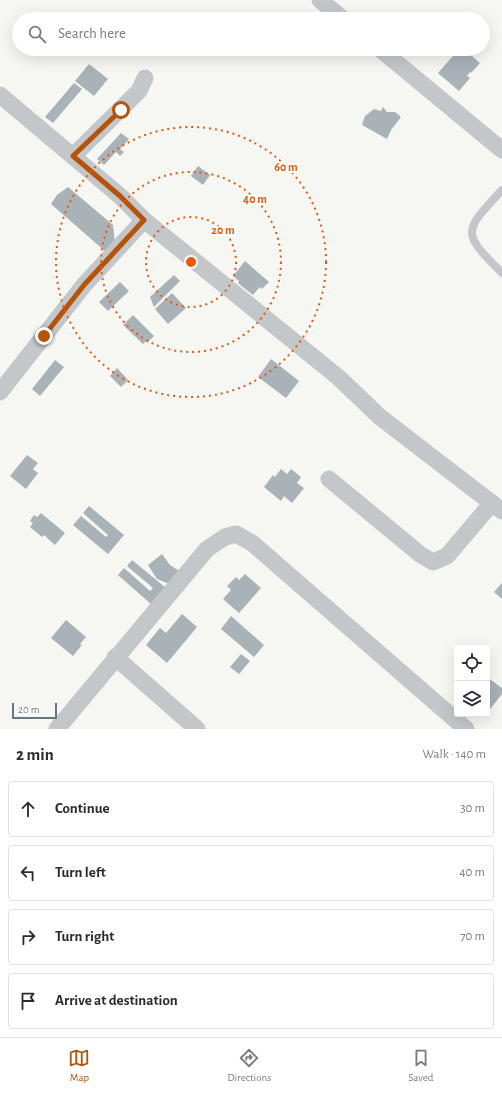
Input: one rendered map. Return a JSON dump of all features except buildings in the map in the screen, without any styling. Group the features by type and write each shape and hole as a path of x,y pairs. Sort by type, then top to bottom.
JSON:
{"street":[{"path":"320,0 335,12"},
{"path":"388,56 502,150"},
{"path":"73,156 139,91 146,78"},
{"path":"0,95 120,196 144,220 338,377 380,417 497,507 447,556 433,562 421,555 329,479"},
{"path":"0,392 84,285 144,220"},
{"path":"57,729 115,657 208,549 225,537 236,534 252,543 466,729"},
{"path":"115,657 198,729"}],"lane":[{"path":"502,190 478,216 472,227 472,236 477,248 502,273"}],"route":[{"path":"44,336 84,285 144,220 120,196 73,156 105,123 121,110"}]}
